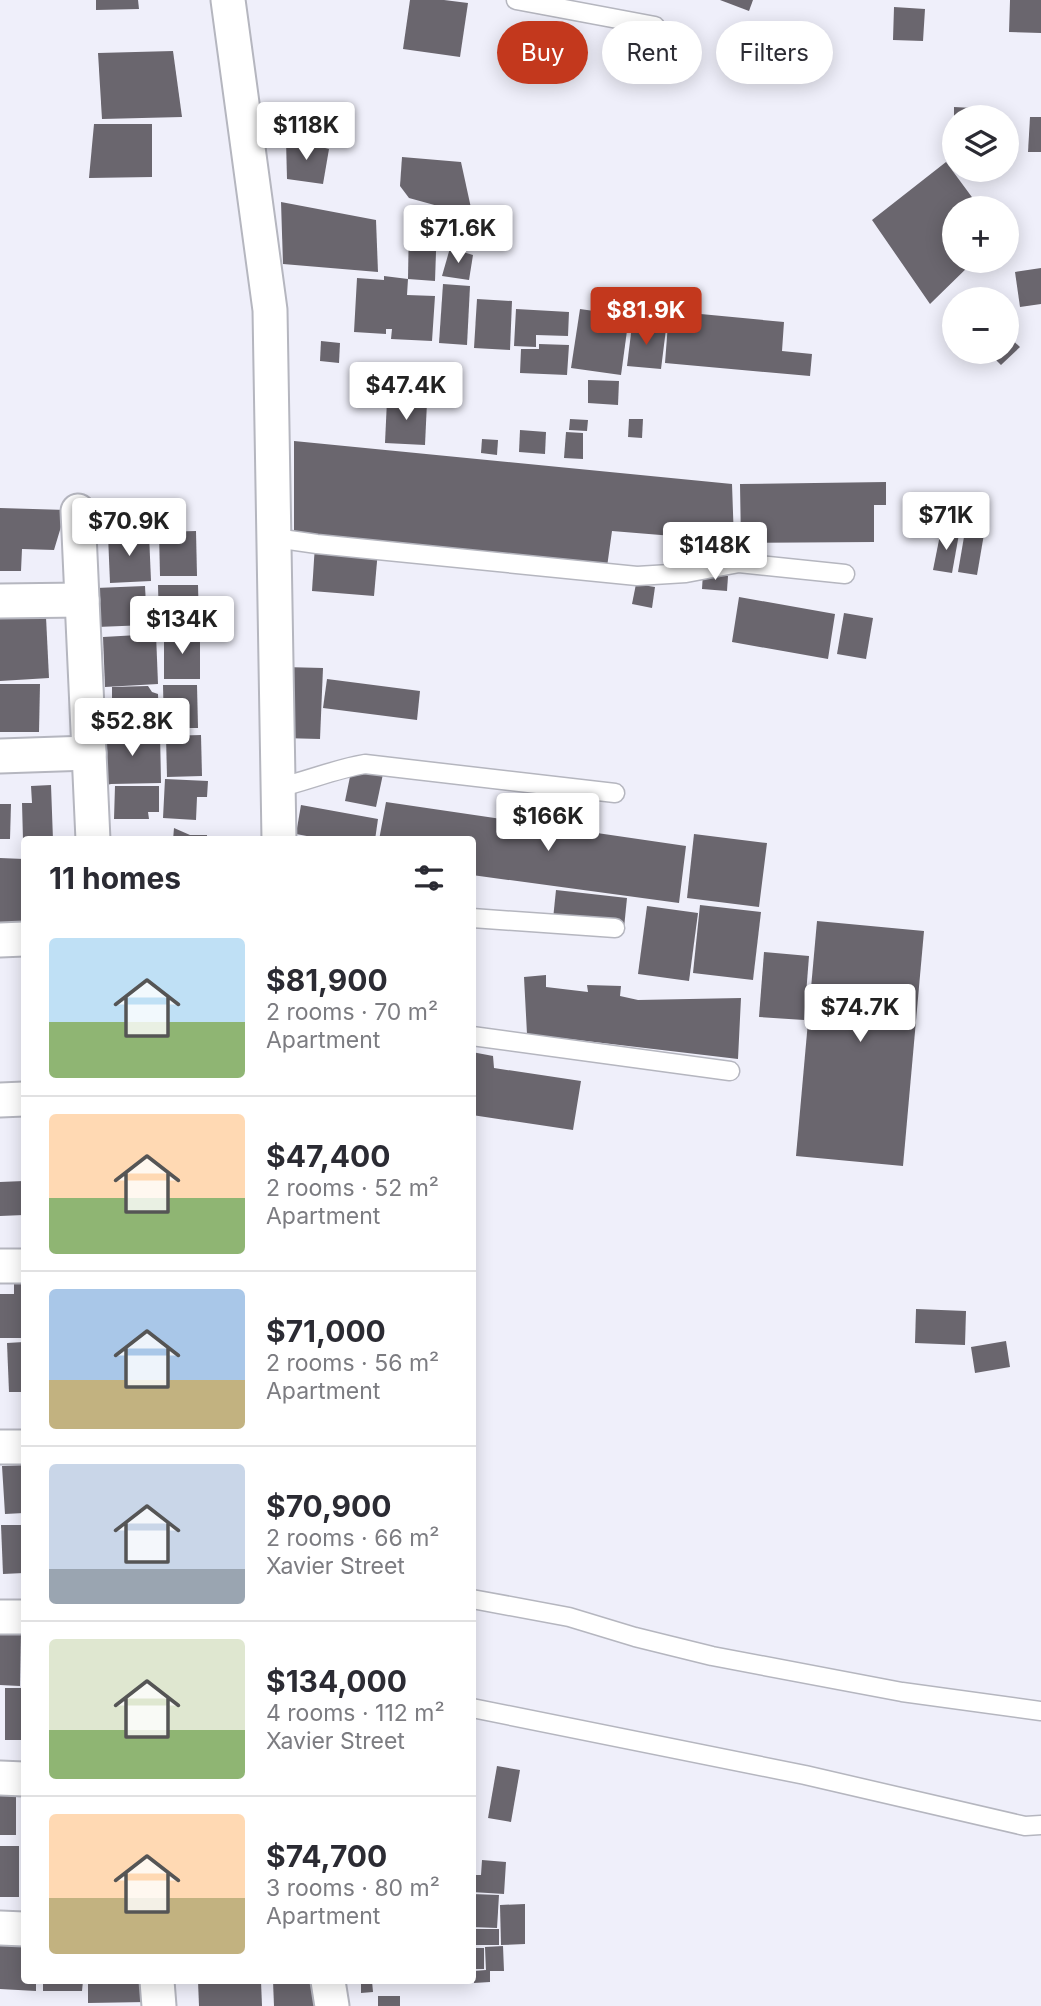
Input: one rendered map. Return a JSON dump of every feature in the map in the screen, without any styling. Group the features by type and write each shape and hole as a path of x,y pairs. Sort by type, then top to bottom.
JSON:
{"street":[{"path":"228,0 270,310 279,836"},
{"path":"78,511 93,836"},
{"path":"0,601 82,600"},
{"path":"0,756 89,753"},
{"path":"0,940 21,939"},
{"path":"0,1100 21,1100"},
{"path":"0,1266 21,1266"},
{"path":"0,1447 21,1447"},
{"path":"0,1617 21,1618"},
{"path":"0,1778 21,1779"},
{"path":"0,1928 21,1929"},
{"path":"157,1984 159,2006"},
{"path":"328,1984 332,2006"}],"lane":[{"path":"516,0 628,21"},
{"path":"275,538 638,576 686,573 739,563 845,574"},
{"path":"277,788 342,768 365,764 615,793"},
{"path":"476,918 615,928"},
{"path":"476,1037 730,1071"},
{"path":"476,1600 569,1616 635,1637 712,1656 902,1692 1041,1711"},
{"path":"476,1709 805,1775 1025,1826 1041,1825"}],"building":[{"path":"96,0 138,0 139,9 96,10"},
{"path":"410,0 468,3 460,57 403,49"},
{"path":"720,0 753,0 749,11"},
{"path":"1010,0 1041,0 1041,33 1009,32"},
{"path":"894,7 925,9 923,41 893,40"},
{"path":"173,51 182,117 102,119 98,53"},
{"path":"1030,117 1041,117 1041,152 1028,152"},
{"path":"94,124 152,124 152,177 89,178"},
{"path":"286,140 329,149 323,184 287,179"},
{"path":"402,157 461,162 471,208 438,206 409,198 400,186"},
{"path":"942,165 942,182 961,182 971,196 942,196 942,273 962,273 947,287 942,287 942,292 930,304 872,220"},
{"path":"281,202 376,220 378,272 283,264"},
{"path":"409,221 437,223 435,281 408,279"},
{"path":"450,248 473,255 469,280 442,276"},
{"path":"1041,268 1041,304 1020,307 1015,273"},
{"path":"384,276 408,279 407,295 435,296 432,341 391,339 392,329 386,329 386,334 354,332 357,278 384,280"},
{"path":"443,284 470,286 467,345 439,343"},
{"path":"477,299 512,301 510,350 474,348"},
{"path":"516,309 569,312 568,336 536,335 536,347 514,346"},
{"path":"580,309 629,316 621,375 571,368"},
{"path":"669,311 784,322 782,351 812,354 810,376 665,363"},
{"path":"632,325 666,329 661,369 627,366"},
{"path":"321,341 340,343 339,363 320,361"},
{"path":"539,344 569,345 567,375 520,373 521,349 539,349"},
{"path":"588,380 619,381 618,405 588,403"},
{"path":"387,400 427,402 425,445 385,443"},
{"path":"570,419 588,420 587,431 569,430"},
{"path":"629,419 643,419 642,438 628,437"},
{"path":"520,430 546,432 545,454 519,452"},
{"path":"566,432 583,433 583,459 564,458"},
{"path":"482,439 498,440 497,455 481,453"},
{"path":"294,441 732,484 734,541 612,531 607,567 294,540"},
{"path":"886,482 886,505 874,505 874,542 741,543 740,484"},
{"path":"0,508 66,510 54,550 22,549 21,571 0,571"},
{"path":"941,530 959,534 952,573 933,570"},
{"path":"196,531 197,576 160,576 159,532"},
{"path":"965,531 984,534 977,575 958,572"},
{"path":"149,534 151,581 110,583 108,535"},
{"path":"315,545 378,550 374,596 312,591"},
{"path":"703,573 728,576 727,591 702,589"},
{"path":"636,584 655,587 652,608 632,604"},
{"path":"158,585 198,585 199,623 159,624"},
{"path":"145,586 147,625 97,627 96,588"},
{"path":"739,597 835,614 828,659 732,642"},
{"path":"844,613 873,618 866,659 837,654"},
{"path":"46,617 49,678 0,681 0,619"},
{"path":"164,633 200,633 200,679 164,679"},
{"path":"156,634 158,684 105,687 103,637"},
{"path":"284,667 323,668 320,739 282,738"},
{"path":"327,679 420,691 417,720 323,708"},
{"path":"0,684 40,684 39,732 0,732"},
{"path":"163,685 197,685 198,728 164,728"},
{"path":"148,686 152,692 158,694 159,722 145,723 143,728 115,728 115,715 128,713 112,713 112,687"},
{"path":"160,732 161,783 103,786 102,734"},
{"path":"201,735 202,776 167,777 166,736"},
{"path":"352,767 383,774 376,807 345,801"},
{"path":"165,779 208,781 207,797 197,797 196,820 163,818"},
{"path":"51,785 53,836 23,836 22,803 32,803 31,786"},
{"path":"115,786 159,786 159,812 148,812 149,819 114,819"},
{"path":"386,802 686,846 679,903 476,876 476,836 380,836"},
{"path":"0,804 11,804 10,839 0,839"},
{"path":"301,805 378,819 376,836 296,834"},
{"path":"174,828 190,835 207,835 207,836 173,836"},
{"path":"694,834 767,843 759,907 687,898"},
{"path":"0,858 21,859 21,924 0,923"},
{"path":"556,890 627,898 624,928 553,919"},
{"path":"700,905 761,912 753,980 693,973"},
{"path":"647,906 698,913 689,981 638,974"},
{"path":"817,921 924,931 903,1166 796,1156"},
{"path":"764,952 809,956 804,1020 759,1017"},
{"path":"546,975 546,987 588,992 587,985 621,986 620,996 638,1000 741,998 738,1059 527,1034 524,977"},
{"path":"476,1053 493,1056 494,1068 581,1081 573,1130 476,1116"},
{"path":"21,1181 21,1215 0,1216 0,1182"},
{"path":"21,1270 21,1338 0,1338 0,1294 14,1294 14,1271"},
{"path":"916,1309 966,1311 965,1345 915,1343"},
{"path":"1006,1341 1010,1367 975,1373 971,1347"},
{"path":"21,1342 21,1392 9,1392 7,1343"},
{"path":"21,1465 21,1513 5,1514 2,1466"},
{"path":"1,1525 21,1525 21,1573 3,1574"},
{"path":"0,1630 21,1631 20,1686 0,1685"},
{"path":"5,1688 21,1688 21,1740 5,1740"},
{"path":"497,1766 520,1770 511,1822 488,1818"},
{"path":"0,1783 16,1784 16,1835 0,1835"},
{"path":"0,1846 19,1846 19,1897 0,1897"},
{"path":"482,1860 506,1862 504,1894 476,1892 476,1875 481,1875"},
{"path":"476,1894 499,1895 497,1928 476,1927"},
{"path":"525,1904 525,1944 501,1945 500,1905"},
{"path":"476,1929 499,1929 499,1945 476,1945"},
{"path":"0,1935 21,1936 21,1984 36,1984 36,1991 0,1989"},
{"path":"503,1946 504,1971 490,1971 490,1982 476,1983 476,1971 486,1970 485,1947"},
{"path":"476,1948 484,1948 484,1969 476,1969"},
{"path":"43,1984 83,1984 82,1991 43,1991"},
{"path":"88,1984 146,1984 146,2002 88,2003"},
{"path":"198,1984 261,1984 262,2006 199,2006"},
{"path":"273,1984 314,1984 315,2006 274,2006"},
{"path":"361,1984 372,1984 373,1992 361,1993"},
{"path":"378,1996 400,1996 400,2006 378,2006"}]}
